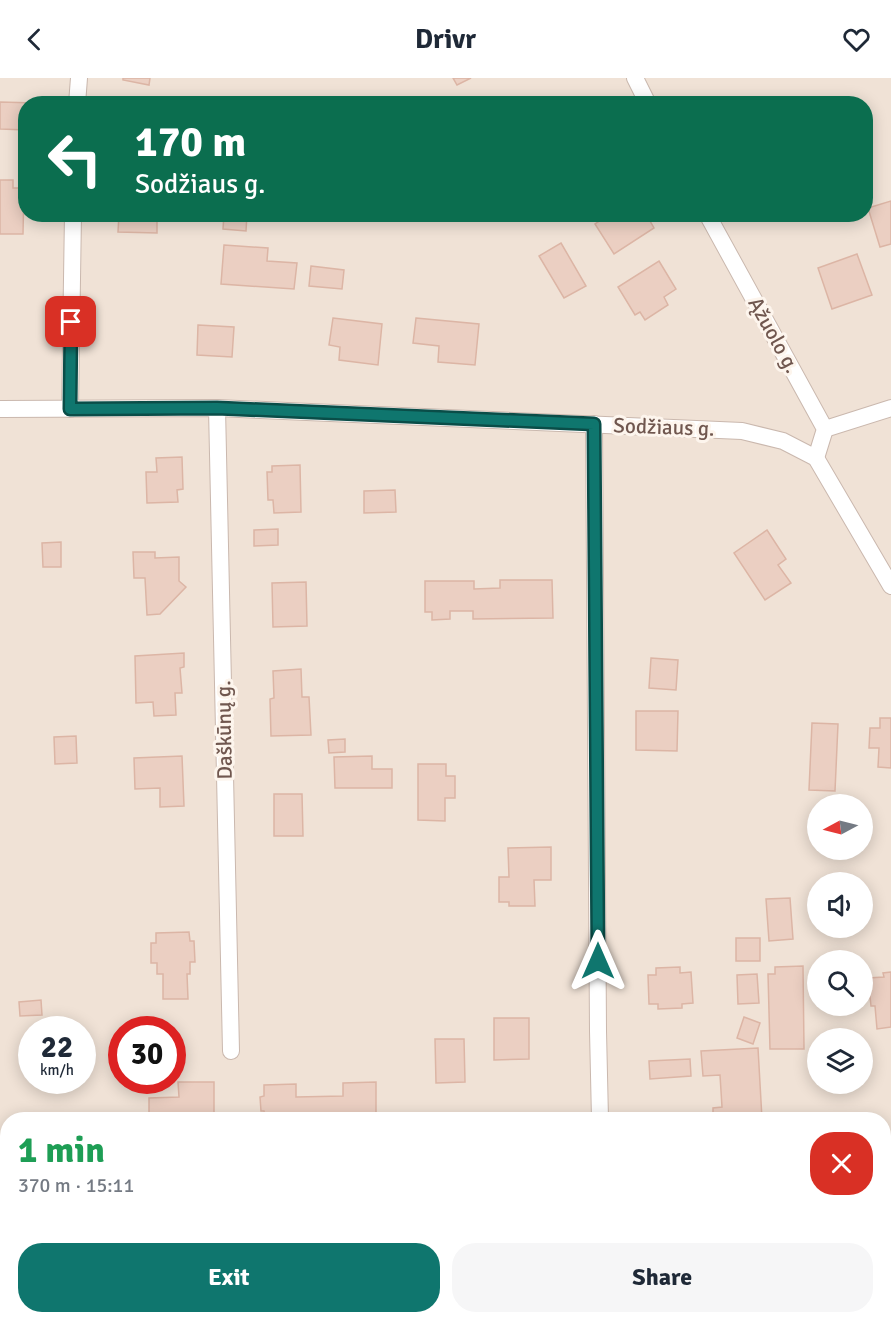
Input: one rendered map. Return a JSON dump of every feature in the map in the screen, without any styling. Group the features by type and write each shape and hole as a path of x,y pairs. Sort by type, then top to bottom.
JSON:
{"street":[{"path":"78,96 79,78"},
{"path":"635,78 644,96"},
{"path":"70,409 72,222"},
{"name":"Ąžuolo g.","path":"711,222 825,429"},
{"name":"Sodžiaus g.","path":"0,409 217,408 742,431 783,441 816,458"},
{"name":"Daškūnų g.","path":"217,408 231,1051"},
{"path":"891,408 825,429 816,458 891,586"},
{"path":"594,424 600,1112"}],"shaded area":[{"path":"0,78 891,78 891,1112 0,1112"}],"building":[{"path":"123,78 150,78 149,85 123,80"},
{"path":"453,78 471,78 457,85"},
{"path":"0,102 18,102 18,130 0,129"},
{"path":"0,180 13,180 13,188 18,188 18,222 23,222 23,234 0,234"},
{"path":"891,201 891,244 880,247 872,222 873,206"},
{"path":"119,222 157,222 157,233 118,232"},
{"path":"223,222 247,222 246,231 223,229"},
{"path":"598,222 651,222 654,228 614,254 595,224"},
{"path":"561,243 586,286 564,298 539,256"},
{"path":"224,245 268,248 267,261 297,263 294,289 221,284"},
{"path":"857,254 872,295 832,309 818,268"},
{"path":"659,261 676,289 664,297 668,305 645,320 640,312 635,315 618,287"},
{"path":"311,266 344,270 342,289 309,286"},
{"path":"333,318 382,324 378,365 339,360 340,347 329,345"},
{"path":"416,318 479,324 475,365 438,362 439,346 413,343"},
{"path":"198,325 234,327 232,357 197,355"},
{"path":"182,457 183,489 177,490 178,502 147,503 146,472 157,472 156,458"},
{"path":"300,465 301,512 274,513 273,500 268,500 267,472 272,472 272,466"},
{"path":"395,490 396,512 364,513 364,491"},
{"path":"278,529 278,545 254,546 254,530"},
{"path":"767,530 786,559 778,565 791,583 765,600 734,553"},
{"path":"61,542 61,567 43,567 42,543"},
{"path":"133,552 155,552 155,558 179,557 179,581 186,587 160,614 147,615 145,578 134,578"},
{"path":"500,580 552,580 553,618 473,619 473,611 450,611 450,619 432,620 432,612 425,612 425,581 474,581 474,589 500,588"},
{"path":"306,582 307,626 273,627 272,583"},
{"path":"184,653 184,667 180,668 182,693 175,693 176,715 154,716 153,702 136,703 135,656"},
{"path":"651,658 678,660 676,690 649,688"},
{"path":"301,669 302,697 309,697 311,735 271,736 270,699 274,698 273,671"},
{"path":"636,711 678,711 677,751 636,750"},
{"path":"880,718 891,718 891,768 878,767 879,748 869,748 870,728 880,728"},
{"path":"812,723 838,724 835,791 809,790"},
{"path":"76,736 77,763 55,764 54,737"},
{"path":"345,739 345,752 329,753 328,740"},
{"path":"182,756 184,806 160,807 160,788 135,789 134,758"},
{"path":"372,756 372,769 392,769 392,788 335,788 334,757"},
{"path":"418,764 446,764 446,776 455,776 455,798 445,798 445,821 418,820"},
{"path":"274,794 302,794 303,836 274,836"},
{"path":"551,847 551,880 534,880 535,906 509,906 509,902 499,902 499,877 509,877 508,848"},
{"path":"790,898 793,939 769,941 766,899"},
{"path":"189,932 190,941 194,941 195,962 190,962 190,974 187,974 188,999 163,999 163,974 157,974 157,963 151,963 151,943 156,943 156,933"},
{"path":"736,938 760,938 760,961 736,961"},
{"path":"803,966 804,1049 770,1049 768,974 775,974 775,967"},
{"path":"680,967 680,973 691,972 693,1003 682,1004 682,1008 658,1009 658,1004 649,1004 648,975 656,975 656,968"},
{"path":"891,972 891,1027 877,1029 875,1006 873,1006 873,978 884,977 883,973"},
{"path":"757,974 759,1003 738,1004 737,975"},
{"path":"41,1000 42,1015 20,1016 19,1002"},
{"path":"744,1017 760,1023 753,1044 737,1038"},
{"path":"494,1018 529,1018 529,1059 494,1060"},
{"path":"435,1039 464,1039 465,1082 436,1083"},
{"path":"758,1048 762,1112 713,1112 713,1108 722,1107 720,1075 703,1076 701,1051"},
{"path":"690,1059 691,1076 650,1079 649,1061"},
{"path":"186,1082 214,1082 214,1112 149,1112 149,1098 179,1097 179,1094 186,1094"},
{"path":"376,1082 376,1112 261,1111 260,1097 264,1096 264,1085 296,1084 296,1097 343,1096 343,1083"}],"route":[{"path":"71,322 70,409 217,408 594,424 598,961"}]}
